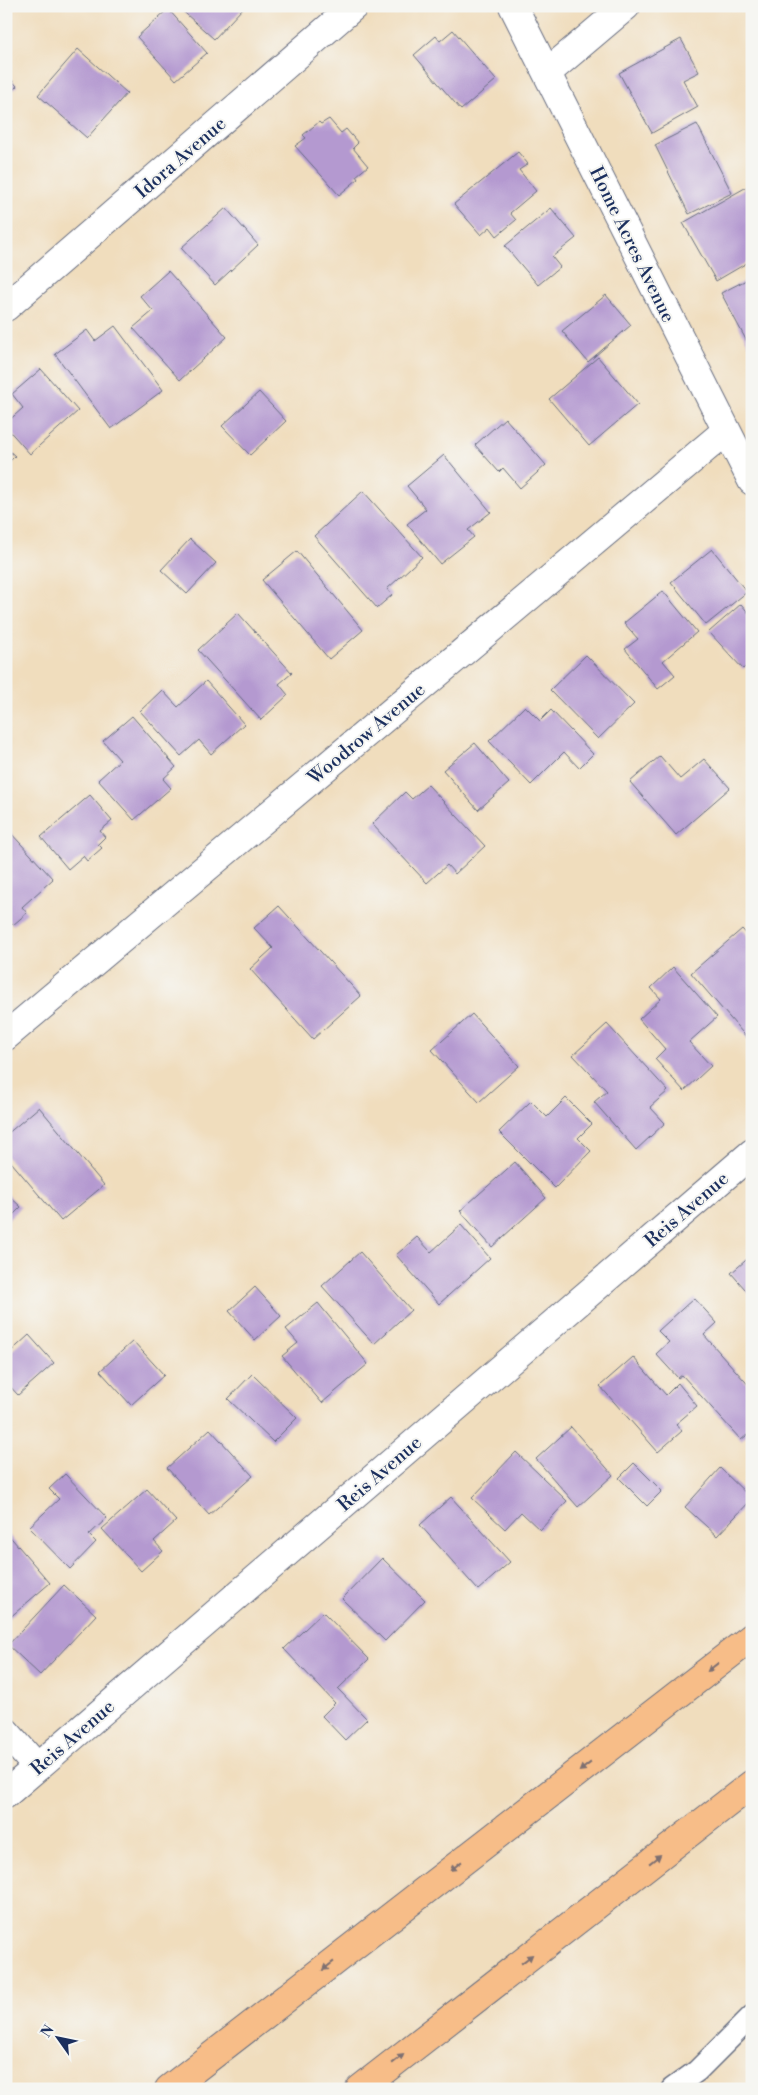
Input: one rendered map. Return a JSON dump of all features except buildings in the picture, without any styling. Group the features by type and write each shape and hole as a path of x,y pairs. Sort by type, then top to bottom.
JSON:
{"highway":[{"path":"169,2089 752,1637"},
{"path":"360,2089 752,1784"}],"street":[{"name":"Idora Avenue","path":"6,307 354,6"},
{"name":"Home Acres Avenue","path":"513,6 548,72 752,482"},
{"path":"548,72 626,6"},
{"name":"Woodrow Avenue","path":"6,1036 726,431"},
{"name":"Reis Avenue","path":"6,1794 752,1153"},
{"path":"6,1732 37,1767"}],"lane":[{"path":"672,2089 697,2070 752,2016"}]}
